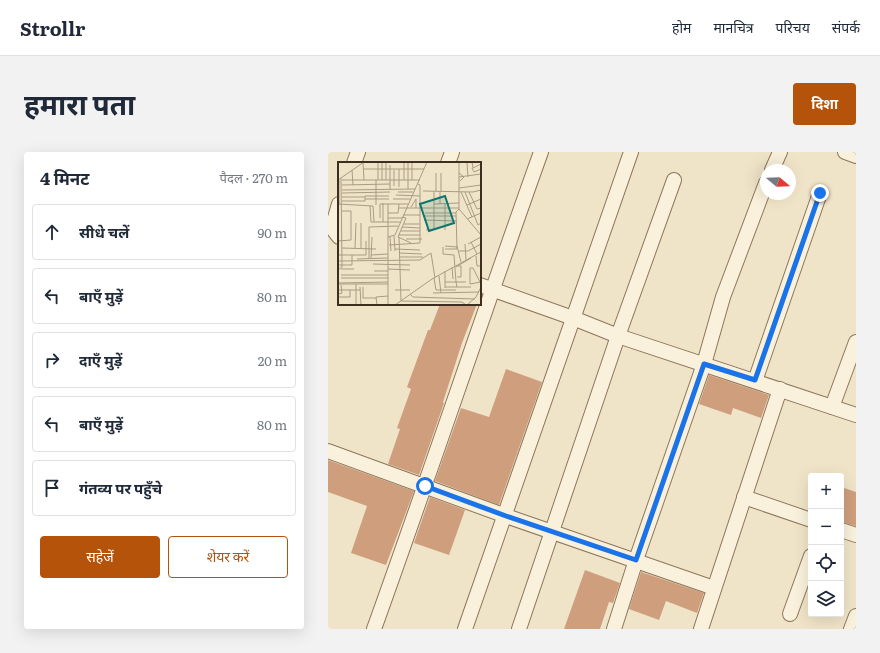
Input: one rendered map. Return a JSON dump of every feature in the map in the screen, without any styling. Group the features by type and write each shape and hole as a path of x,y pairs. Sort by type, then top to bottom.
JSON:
{"street":[{"path":"354,162 358,152"},
{"path":"448,162 452,152"},
{"path":"481,303 486,287 541,152"},
{"path":"465,629 506,516 631,152"},
{"path":"775,164 780,152"},
{"path":"845,152 856,156"},
{"path":"519,629 618,336 674,180"},
{"path":"755,380 820,193"},
{"path":"614,629 636,560 704,364 723,297 760,199"},
{"path":"338,207 332,228 338,235"},
{"path":"486,287 574,318 618,336 755,380 856,415"},
{"path":"374,629 425,486 480,305"},
{"path":"832,407 856,342"},
{"path":"701,629 780,389"},
{"path":"328,451 506,516 714,588"},
{"path":"744,497 808,519"},
{"path":"844,531 856,535"},
{"path":"790,614 808,564"},
{"path":"851,629 856,616"}],"building":[{"path":"440,305 477,305 462,343 443,402 444,403 419,475 388,464 400,429 397,428 411,389 407,387 428,330 430,330"},
{"path":"506,369 542,382 499,505 435,481 461,408 489,417"},
{"path":"709,375 769,395 761,418 733,408 731,415 699,404"},
{"path":"328,460 414,491 386,565 351,553 367,506 328,492"},
{"path":"844,488 856,492 856,526 844,523"},
{"path":"430,497 465,510 449,555 414,543"},
{"path":"585,570 620,583 613,603 609,602 600,629 564,629"},
{"path":"641,572 704,593 697,613 666,601 659,620 629,609"}],"route":[{"path":"425,486 506,516 636,560 704,364 755,380 820,193"}]}
